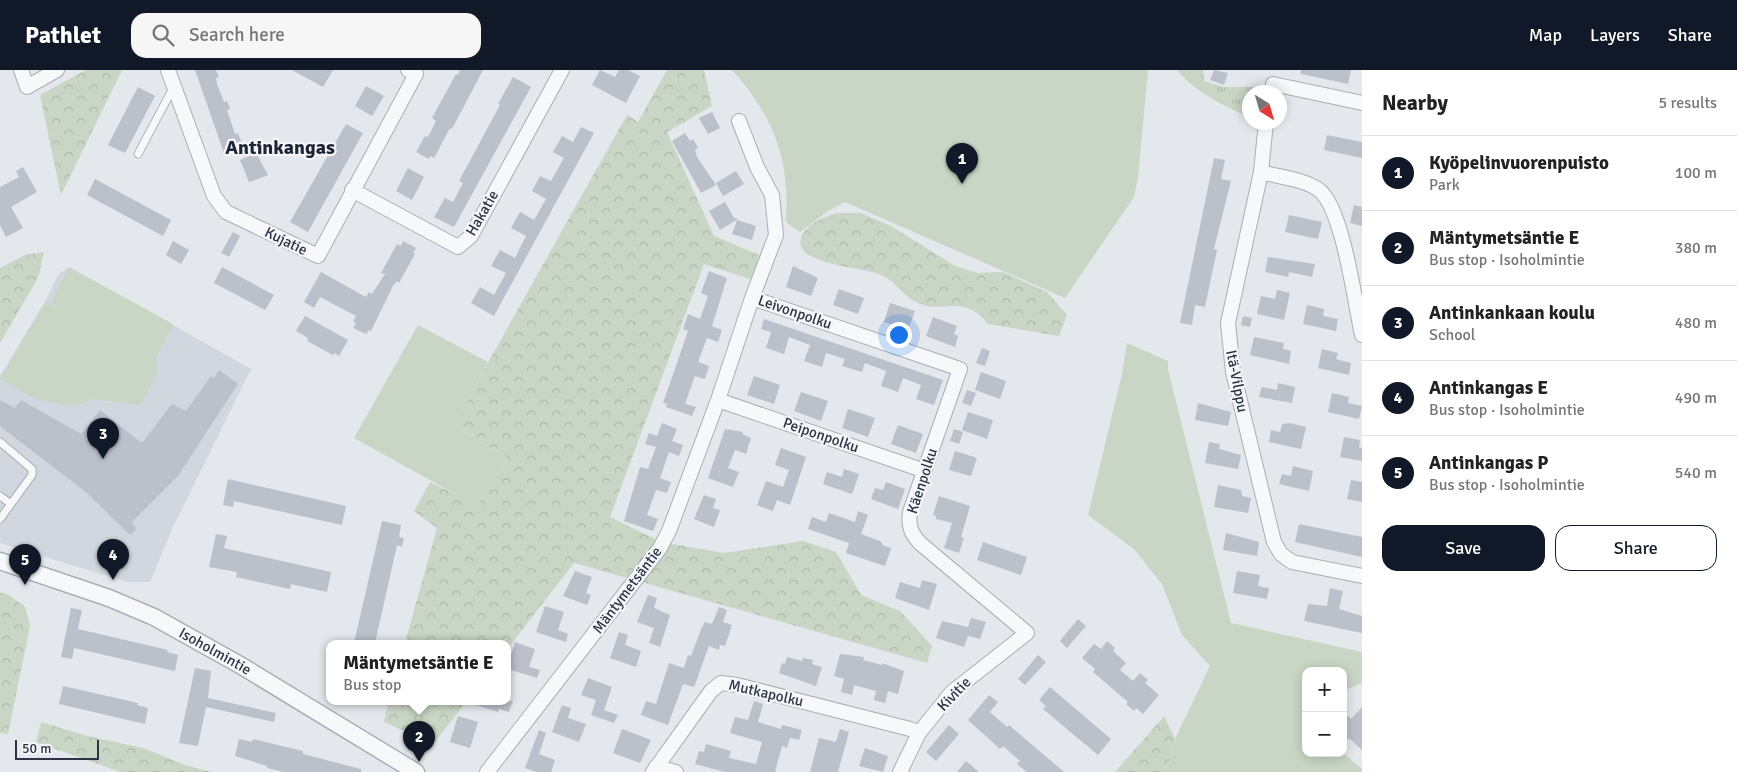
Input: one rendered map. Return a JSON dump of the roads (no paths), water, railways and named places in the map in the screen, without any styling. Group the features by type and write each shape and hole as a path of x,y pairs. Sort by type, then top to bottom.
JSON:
{"street":[{"path":"21,70 27,87 57,70"},
{"name":"Kujatie","path":"168,70 214,196 226,212 318,256 416,74 408,70"},
{"name":"Hakatie","path":"352,190 458,247 470,236 562,70"},
{"path":"1273,82 1362,103"},
{"name":"Leivonpolku","path":"739,121 757,167 772,195 776,235 752,298 960,368"},
{"name":"Itä-Vilppu","path":"1265,130 1261,172 1228,323 1233,372 1274,542 1281,554 1292,562 1362,576"},
{"path":"1261,172 1306,184 1319,190 1328,200 1339,228 1362,335"},
{"name":"Mäntymetsäntie","path":"487,772 660,548 669,531 718,400 752,298"},
{"name":"Käenpolku","path":"960,368 908,523 913,536 1027,633"},
{"name":"Peiponpolku","path":"718,400 925,471"},
{"name":"Isoholmintie","path":"0,561 109,598 154,617 240,665 416,772"},
{"name":"Kivitie","path":"900,772 919,733 952,692 1027,633"},
{"name":"Mutkapolku","path":"654,769 711,690 721,683 737,685 910,729 919,733"},
{"path":"654,769 676,772"}],"lane":[{"path":"138,154 175,86"},
{"path":"0,442 32,470 32,475 0,519"},
{"path":"0,496 11,504"}],"place":[{"name":"Kyöpelinvuorenpuisto","path":"962,184"},
{"name":"Antinkankaan koulu","path":"103,459"},
{"name":"Antinkangas E","path":"113,580"},
{"name":"Antinkangas P","path":"25,585"},
{"name":"Mäntymetsäntie E","path":"419,762"}],"district":[{"name":"Antinkangas","path":"280,147"}]}
